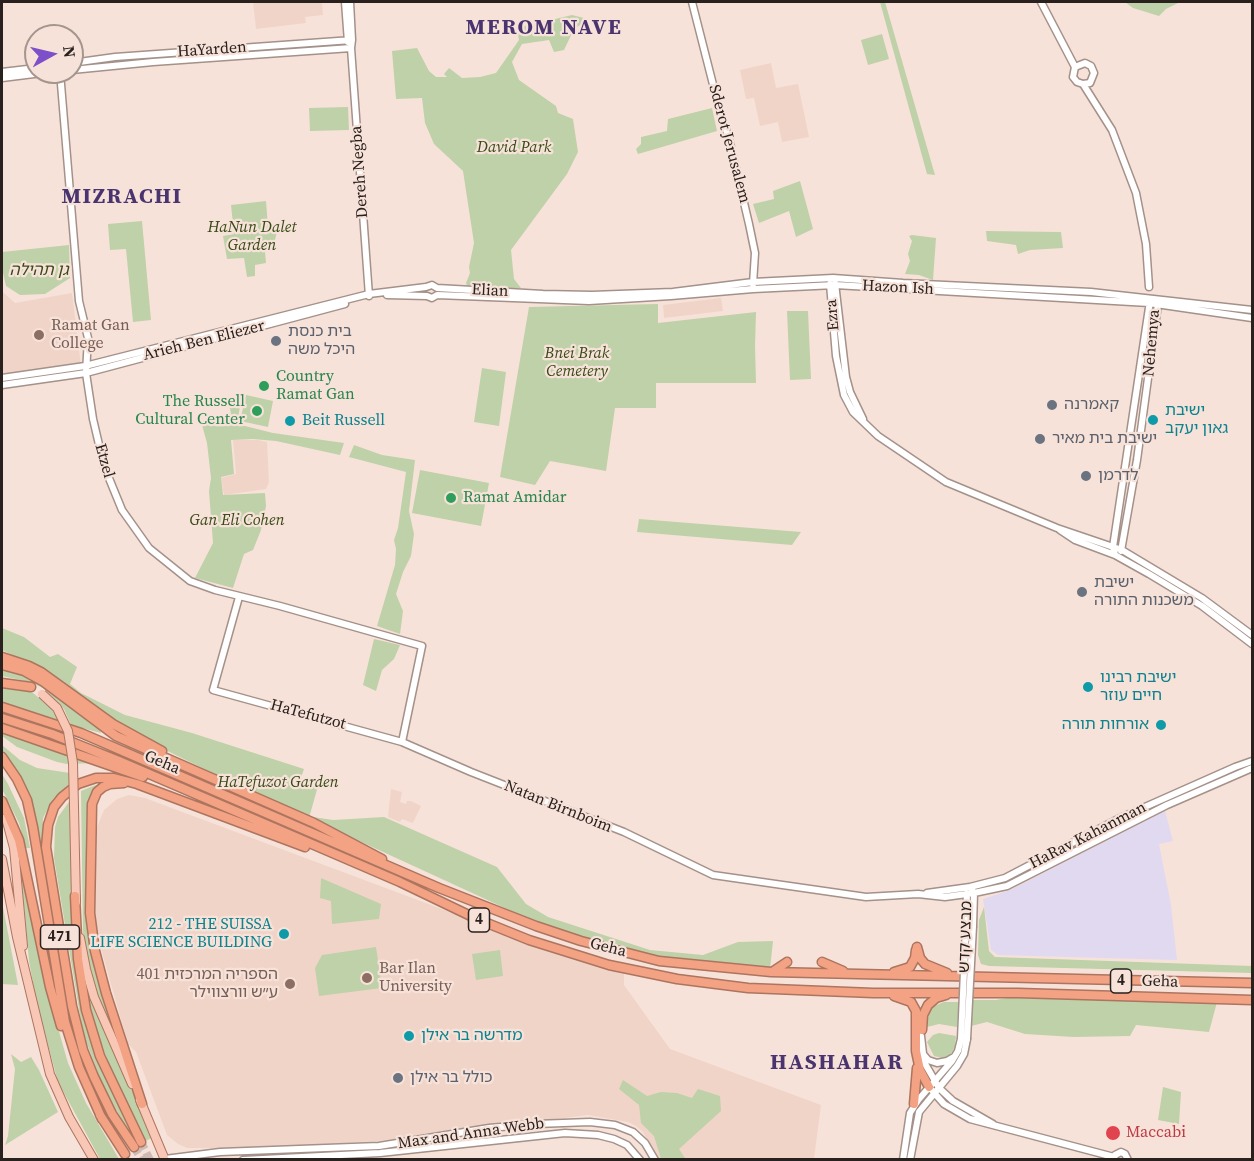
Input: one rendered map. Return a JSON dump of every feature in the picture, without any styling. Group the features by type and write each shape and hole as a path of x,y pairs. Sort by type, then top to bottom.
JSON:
{"highway":[{"path":"2,657 41,672 126,732 221,782"},
{"path":"2,665 24,671 44,682 116,736 326,828 408,875"},
{"path":"2,681 32,687"},
{"name":"Geha","path":"2,707 81,733 408,875 536,926 659,961 771,972 1252,983"},
{"name":"Geha","path":"2,718 52,734 207,798 477,919 529,940 609,965 677,979 748,988 873,993 1252,1000"},
{"path":"2,728 207,798"},
{"name":"471","path":"2,757 17,779 27,800 65,1022 79,1067 102,1119 125,1154"},
{"name":"471","path":"75,896 78,959 86,1010 104,1066 138,1145 112,1114 98,1088 80,1039 69,992 46,840 54,807 78,784 108,777 137,784"},
{"path":"142,1104 98,964 92,924 91,809 97,792 106,785 137,784 256,830 362,867"},
{"path":"2,801 21,848 50,987 67,1046 77,1075 102,1119"},
{"path":"875,974 910,967 917,947 922,962 928,967 962,976"},
{"path":"771,972 787,962"},
{"path":"822,962 849,973"},
{"path":"873,993 900,997 914,1006 917,1016 920,1070 934,1090"},
{"path":"921,1036 923,1015 928,1005 936,998 956,993"},
{"path":"914,1104 919,1054"}],"main road":[{"path":"32,687 57,708 68,731 73,763 75,896 81,947 89,982 102,1018 142,1104 164,1159"},
{"path":"2,810 10,829 14,848 22,935 33,1006"},
{"path":"2,859 46,1059 56,1090 94,1160"},
{"path":"83,1142 88,1160"}],"street":[{"name":"Dereh Negba","path":"345,2 351,48 369,295"},
{"name":"Dereh Negba","path":"350,2 350,40"},
{"name":"Sderot Jerusalem","path":"692,2 749,224 754,253 753,285"},
{"path":"1041,2 1075,67 1073,73 1075,80 1083,84 1112,130 1136,193 1146,244 1149,287"},
{"name":"HaYarden","path":"84,61 114,57 350,40"},
{"name":"HaYarden","path":"84,69 351,48"},
{"path":"1075,67 1085,63 1093,70 1092,80 1083,84"},
{"path":"2,72 24,69"},
{"path":"2,78 24,75"},
{"name":"Etzel","path":"61,84 79,301 88,338 85,369 104,466 122,510 149,548 190,580 240,597 422,646 402,742"},
{"name":"Hazon Ish","path":"543,297 673,292 833,278 908,284 1091,292 1150,301"},
{"name":"Ezra","path":"833,278 850,392 866,425 878,436 946,482 1057,528 1122,550 1202,598 1252,635"},
{"path":"432,285 437,291 432,298 369,295 432,285"},
{"name":"Hazon Ish","path":"753,285 833,285 1150,301 1252,310"},
{"path":"426,287 427,296"},
{"name":"Elian","path":"437,291 543,297"},
{"name":"Arieh Ben Eliezer","path":"2,385 148,355 292,319 369,295"},
{"name":"Nehemya","path":"1115,555 1113,547 1150,301 1158,304 1138,456 1122,550"},
{"path":"1158,304 1252,318"},
{"name":"Arieh Ben Eliezer","path":"2,378 85,369"},
{"name":"Ezra","path":"1057,528 1075,540 1115,555 1202,606 1252,644"},
{"path":"1103,543 1115,535"},
{"path":"1115,555 1122,550"},
{"name":"HaTefutzot","path":"240,597 213,690 402,742"},
{"name":"Natan Birnboim","path":"402,742 471,772 624,832 713,875"},
{"name":"HaRav Kahanman","path":"970,891 1005,878 1120,818 1252,761"},
{"name":"HaRav Kahanman","path":"713,875 866,897 970,891 1007,886 1157,810 1252,768"},
{"name":"מבצע קדש","path":"939,1088 962,1059 970,891"},
{"path":"921,1036 919,1054 928,1060 937,1063 955,1056"},
{"name":"מבצע קדש","path":"914,1104 934,1090 964,1039"},
{"path":"949,1076 948,1090 953,1101"},
{"path":"910,1160 919,1112 934,1090 939,1088 953,1101 994,1124"},
{"path":"934,1090 970,1119 1114,1158 1118,1152 1123,1152 1128,1160"},
{"path":"903,1160 908,1121 914,1104"},
{"name":"Max and Anna Webb","path":"164,1159 210,1153 379,1146 489,1128 590,1122 615,1125 633,1132 645,1143 655,1160"},
{"name":"Max and Anna Webb","path":"243,1160 380,1153 566,1133 598,1135 614,1139 627,1145 640,1160"}],"shaded area":[{"path":"253,2 322,2 323,15 305,17 306,23 256,29"},
{"path":"771,63 776,88 798,84 809,137 782,142 778,122 760,126 754,98 746,99 740,70"},
{"name":"Ramat Gan College","path":"2,281 3,292 15,303 72,293 81,366 2,376"},
{"path":"721,298 723,311 664,318 663,305"},
{"path":"233,440 267,442 269,482 266,489 224,495 221,478 236,474"},
{"path":"391,789 402,792 400,802 406,804 407,801 411,801 421,806 413,823 402,819 400,822 388,817"},
{"name":"Bar Ilan University","path":"129,795 145,798 474,921 624,971 624,985 670,1049 821,1105 814,1159 656,1159 643,1132 636,1126 628,1122 588,1115 378,1141 252,1148 187,1148 178,1144 167,1135 136,1052 128,1044 101,949 92,895 95,832 104,810 117,799"},
{"path":"1165,811 1173,841 1159,844 1171,905 1177,960 998,955 991,950 983,899 1010,890"}],"green space":[{"path":"880,2 885,2 935,175 927,174"},
{"path":"1125,2 1178,3 1166,9 1159,16 1133,8"},
{"name":"David Park","path":"572,15 584,18 585,22 574,29 564,50 554,52 549,40 522,44 512,62 519,80 556,106 558,113 573,119 578,152 567,174 511,250 514,279 521,288 468,288 466,283 470,273 474,243 463,171 434,144 425,123 422,98 396,99 392,51 417,48 429,71 436,77 447,77 444,74 449,68 462,78 480,77 496,73 519,40 517,28"},
{"path":"882,34 889,59 868,65 861,40"},
{"path":"348,107 349,130 310,131 309,108"},
{"path":"712,108 717,131 638,154 636,149 641,144 641,137 667,131 668,119"},
{"path":"800,181 813,229 796,237 789,211 759,223 753,204 774,199 773,191"},
{"name":"HaNun Dalet Garden","path":"266,201 268,227 278,227 275,240 265,252 266,263 255,265 255,276 247,277 244,258 227,259 223,236 234,234 231,205"},
{"path":"142,221 151,320 133,322 126,249 110,250 108,224"},
{"path":"986,231 1061,232 1063,248 1030,250 1018,254 1016,245 987,241"},
{"path":"909,236 936,238 933,280 919,275 905,274 910,261 908,254 912,241"},
{"name":"גן תהילה","path":"69,245 70,278 45,294 20,295 6,286 2,273 2,252"},
{"name":"Bnei Brak Cemetery","path":"658,304 658,323 756,312 756,383 656,383 656,408 615,408 606,471 550,461 535,485 500,477 529,307"},
{"path":"787,311 808,311 811,379 790,380"},
{"path":"482,368 506,372 499,426 474,422"},
{"name":"Gan Eli Cohen","path":"242,395 237,424 273,433 344,443 340,455 276,441 231,440 234,474 221,477 223,495 265,493 266,506 261,530 253,550 244,554 233,588 195,578 213,543 209,491 211,478 207,443 202,425 221,420 231,414 228,397"},
{"name":"The Russell Cultural Center","path":"246,395 273,401 268,427 240,421"},
{"path":"354,445 382,455 415,460 409,511 414,534 411,556 396,594 403,611 400,634 377,626 395,565 394,540 398,528 406,472 349,457"},
{"name":"Ramat Amidar","path":"420,470 489,483 481,526 412,513"},
{"path":"639,519 801,532 792,545 637,532"},
{"name":"HaTefuzot Garden","path":"2,628 24,637 50,657 58,654 77,667 70,684 81,693 125,715 192,733 304,769 299,783 318,786 309,818 135,735 23,660 2,650"},
{"path":"374,639 400,645 394,659 382,670 376,691 363,685"},
{"path":"2,668 47,687 100,729 101,733 71,725 64,709 43,688 30,682 2,676"},
{"path":"2,685 33,693 49,706 59,720 2,703"},
{"path":"2,732 97,763 57,762 17,747 2,736"},
{"path":"2,745 20,760 37,768 70,773 70,783 53,799 43,818 40,843 31,799 16,769 2,751"},
{"path":"2,774 24,818 30,848 26,848 19,823 2,789"},
{"path":"108,780 97,788 86,898 121,1049 98,1000 83,932 81,791"},
{"path":"69,802 73,925 81,1005 93,1047 129,1129 127,1130 101,1081 84,1036 80,1015 54,858 55,827 58,817"},
{"path":"313,817 333,820 384,817 497,867 526,904 548,917 650,950 703,955 738,942 773,941 770,969 668,958 567,933 531,920 357,840"},
{"path":"20,862 43,976 68,1063 86,1103 119,1159 100,1159 58,1082 37,1004 29,961"},
{"path":"321,878 381,904 379,919 332,924 331,901 320,898"},
{"path":"2,902 18,985 2,984"},
{"path":"984,907 989,951 995,957 1252,966 1252,973 989,966 981,964 978,955 979,920"},
{"path":"376,947 382,988 319,996 315,968 322,955"},
{"path":"500,950 503,976 476,980 472,954"},
{"path":"1018,996 1217,1002 1209,1032 1136,1025 1130,1036 1074,1037 1025,1034 987,1022 971,1026 972,1000 996,1000"},
{"path":"88,997 92,998 149,1130 152,1138 145,1141 109,1064 95,1027"},
{"path":"944,1002 959,1002 957,1027 939,1024 927,1027 929,1011 932,1007"},
{"path":"939,1033 956,1036 955,1047 948,1057 934,1056 927,1042 933,1035"},
{"path":"11,1054 21,1062 31,1057 58,1112 5,1145 8,1136 15,1069"},
{"path":"623,1080 647,1096 661,1092 677,1093 692,1098 698,1089 720,1096 721,1111 679,1149 685,1158 661,1159 654,1136 641,1123 639,1105 619,1089"},
{"path":"1163,1087 1181,1092 1179,1124 1158,1120"}],"tunnel":[{"path":"141,1142 150,1160"},
{"path":"134,1147 142,1160"}],"place":[{"name":"Ramat Gan College","path":"39,335"},
{"name":"בית כנסת היכל משה","path":"276,341"},
{"name":"Country Ramat Gan","path":"264,386"},
{"name":"קאמרנה","path":"1052,405"},
{"name":"The Russell Cultural Center","path":"257,411"},
{"name":"ישיבת גאון יעקב","path":"1153,420"},
{"name":"Beit Russell","path":"290,421"},
{"name":"ישיבת בית מאיר","path":"1040,439"},
{"name":"לדרמן","path":"1086,476"},
{"name":"Ramat Amidar","path":"451,498"},
{"name":"ישיבת משכנות התורה","path":"1082,592"},
{"name":"ישיבת רבינו חיים עוזר","path":"1088,687"},
{"name":"אורחות תורה","path":"1161,725"},
{"name":"212 - THE SUISSA LIFE SCIENCE BUILDING","path":"284,934"},
{"name":"Bar Ilan University","path":"367,978"},
{"name":"401 הספריה המרכזית ע״ש וורצווילר","path":"290,984"},
{"name":"מדרשה בר אילן","path":"409,1036"},
{"name":"כולל בר אילן","path":"398,1078"},
{"name":"Maccabi","path":"1113,1133"}],"district":[{"name":"MEROM NAVE","path":"544,28"},
{"name":"MIZRACHI","path":"122,197"},
{"name":"HASHAHAR","path":"837,1063"}]}
